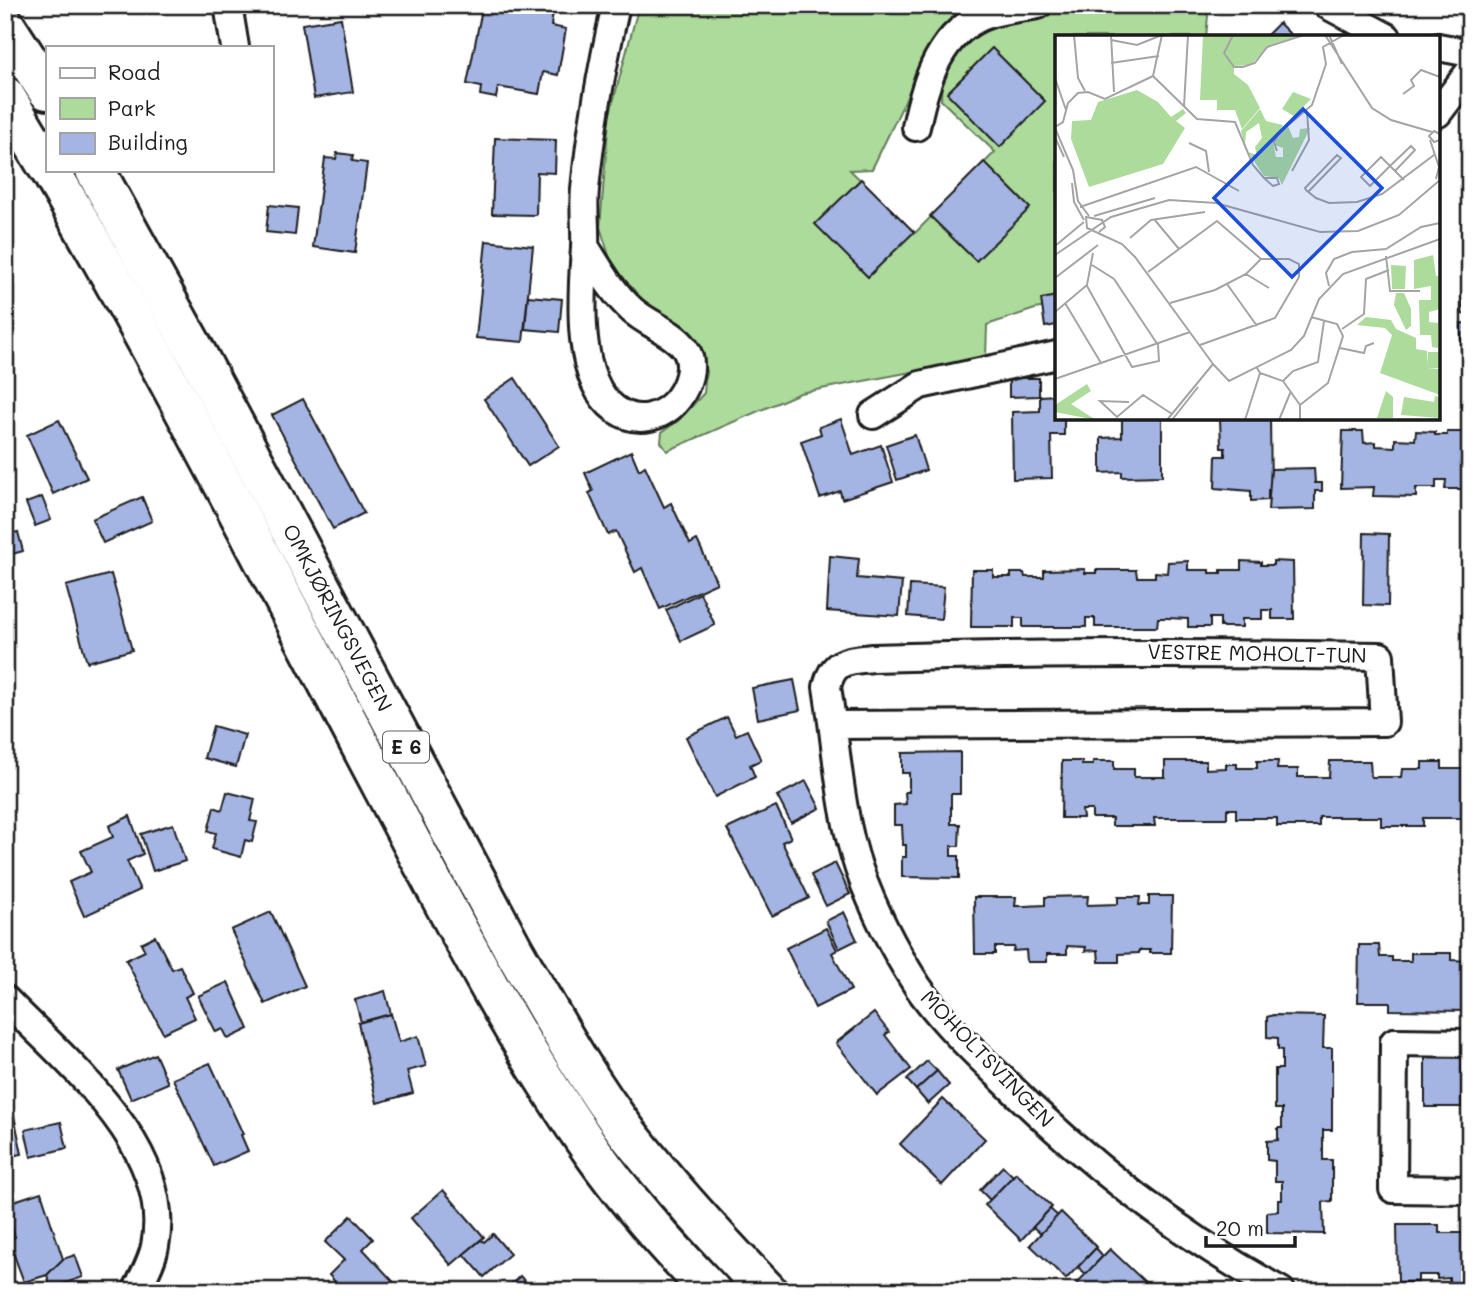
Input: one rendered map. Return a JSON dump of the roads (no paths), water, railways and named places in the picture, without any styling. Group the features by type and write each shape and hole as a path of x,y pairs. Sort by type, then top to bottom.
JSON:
{"highway":[{"path":"5,25 46,88"},
{"name":"OMKJØRINGSVEGEN","path":"5,96 46,165"},
{"name":"OMKJØRINGSVEGEN","path":"50,172 95,246 477,965 534,1064 593,1153 667,1246 711,1291"},
{"name":"OMKJØRINGSVEGEN","path":"96,172 199,358 513,949 567,1044 628,1134 699,1221 767,1291"}],"street":[{"path":"228,5 235,46"},
{"path":"585,246 618,296 634,312 674,336 687,355 691,366 683,392 676,402 655,416 631,418 609,404 596,386 589,363 583,321 581,281 585,246 584,192 606,49 616,5"},
{"path":"916,127 922,97 941,52 961,29 989,14 1038,5"},
{"path":"1327,5 1383,35"},
{"path":"1440,47 1470,53"},
{"path":"1440,110 1470,71"},
{"path":"873,415 920,385 1055,355"},
{"name":"VESTRE MOHOLT-TUN","path":"827,687 829,676 836,666 872,658 1181,652 1380,656 1384,722 834,725"},
{"name":"MOHOLTSVINGEN","path":"827,687 839,780 859,867 887,936 920,989 948,1024 1062,1138 1110,1178 1193,1238 1281,1291"},
{"path":"5,999 122,1123 141,1155 152,1182 156,1215 155,1246 136,1291"},
{"path":"1470,1043 1394,1042 1393,1189 1470,1190"}]}
